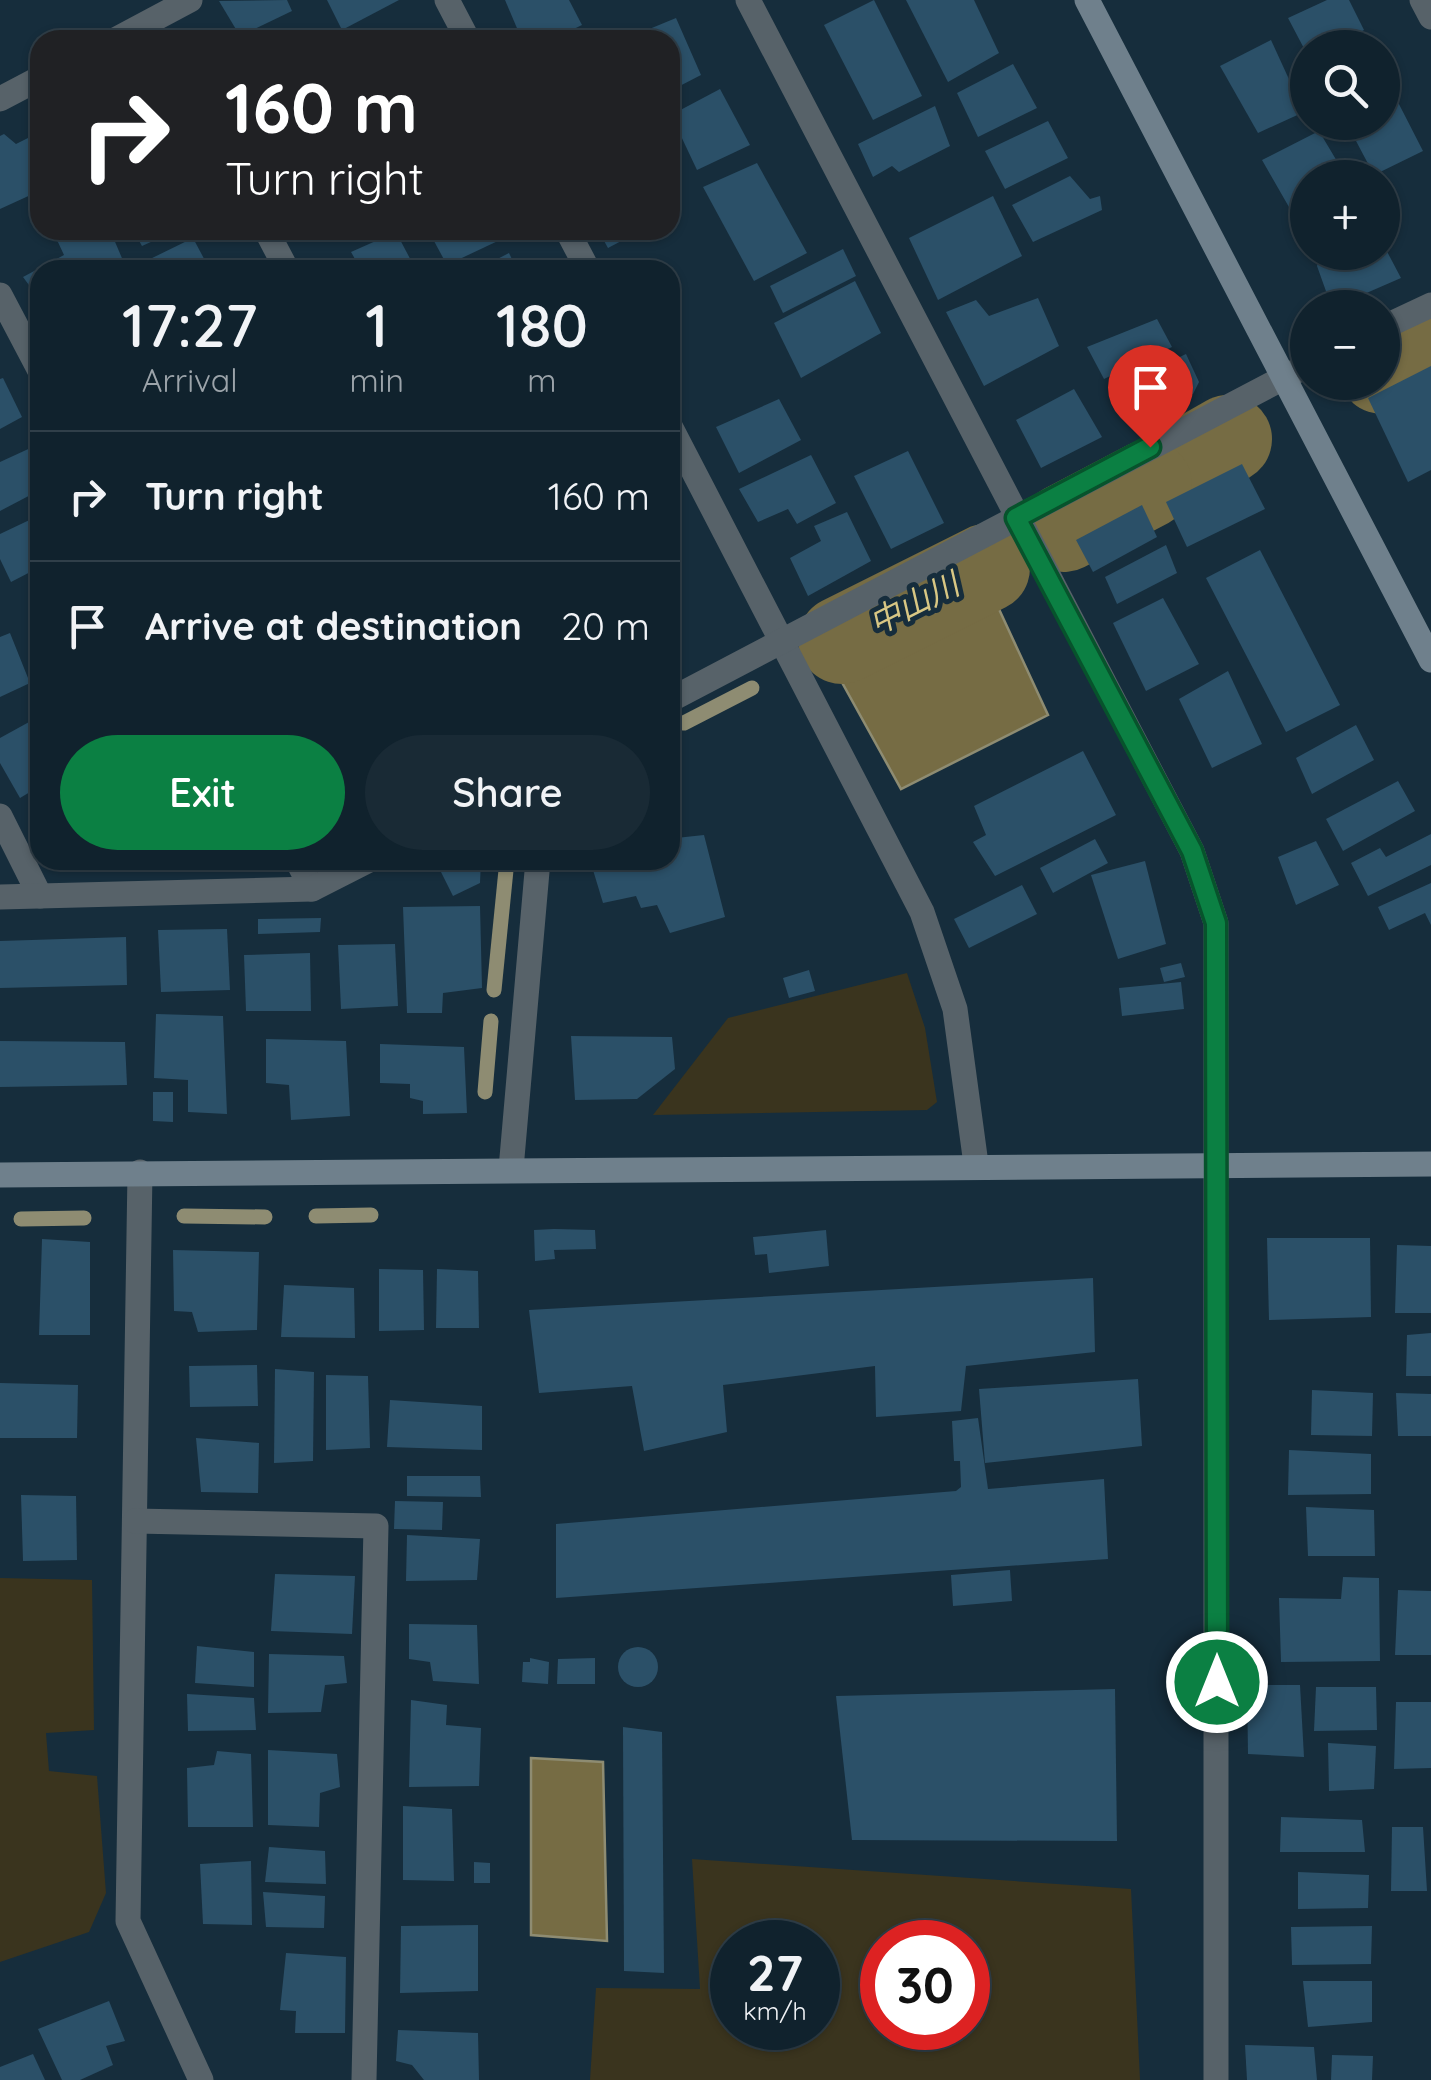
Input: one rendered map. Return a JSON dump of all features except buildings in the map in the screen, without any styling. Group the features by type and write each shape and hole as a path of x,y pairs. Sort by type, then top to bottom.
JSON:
{"street":[{"path":"162,30 190,0"},
{"path":"447,0 463,30"},
{"path":"748,0 1192,851 1216,923 1216,2080"},
{"path":"1088,0 1431,660"},
{"path":"1422,0 1431,16"},
{"path":"0,98 30,83"},
{"path":"0,294 30,352"},
{"path":"1400,320 1431,305"},
{"path":"680,695 1290,373"},
{"path":"680,445 922,912 955,1010 976,1164"},
{"path":"0,816 40,896"},
{"path":"302,870 312,890"},
{"path":"0,897 312,890 350,870"},
{"path":"511,1168 537,870"},
{"path":"0,1175 976,1164 1431,1164"},
{"path":"140,1172 128,1921 201,2080"},
{"path":"134,1521 376,1526 364,2080"}],"shaded area":[{"path":"992,594 1048,715 901,789 839,677"},
{"path":"907,973 925,1028 937,1102 927,1110 653,1115 728,1018"},
{"path":"0,1578 92,1580 94,1730 46,1733 49,1771 97,1776 106,1893 89,1932 0,1962"},
{"path":"531,1758 603,1762 607,1941 531,1935"},
{"path":"692,1859 1131,1889 1140,2080 590,2080 596,1988 700,1989"}],"waterway":[{"name":"中山川","path":"1400,361 1431,345"},
{"name":"中山川","path":"1177,468 1228,439"},
{"name":"中山川","path":"1064,528 1148,484"},
{"name":"中山川","path":"842,640 986,568"},
{"path":"835,644 842,640"},
{"path":"684,723 752,688"},
{"path":"494,990 506,870"},
{"path":"485,1092 491,1021"},
{"path":"316,1216 371,1215"},
{"path":"184,1216 265,1217"},
{"path":"21,1219 84,1218"}],"route":[{"path":"1150,447 1016,518 1192,851 1216,923 1217,1682"}]}
